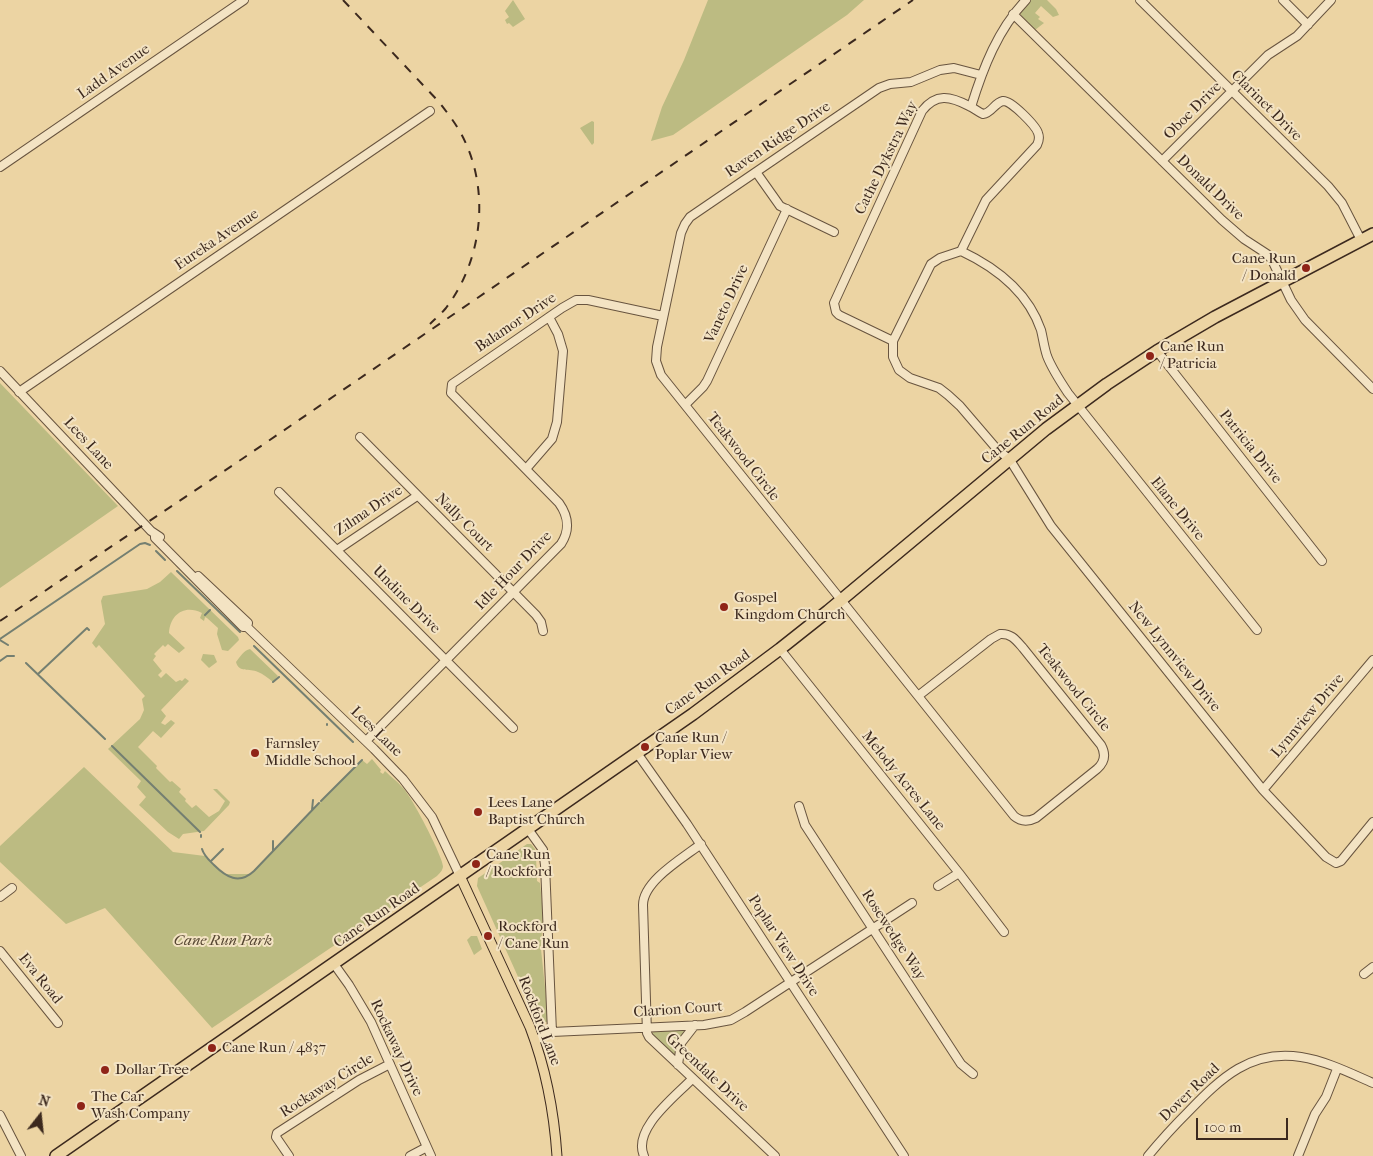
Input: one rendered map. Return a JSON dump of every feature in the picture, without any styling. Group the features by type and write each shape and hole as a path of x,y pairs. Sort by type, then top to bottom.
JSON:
{"highway":[{"name":"Cane Run Road","path":"56,1156 637,753 780,649 1010,460 1107,384 1157,351 1373,234"}],"main road":[{"name":"Rockford Lane","path":"460,876 535,1041 544,1069 552,1105 557,1156"}],"street":[{"name":"Ladd Avenue","path":"0,167 244,0"},
{"path":"971,107 981,74 1004,29 1026,0"},
{"name":"Clarinet Drive","path":"1140,0 1335,194 1361,240"},
{"path":"1283,0 1308,25"},
{"name":"Oboe Drive","path":"1162,161 1268,55 1297,36 1331,0"},
{"name":"Donald Drive","path":"1014,14 1233,230 1267,254 1272,260 1294,305 1305,320 1373,390"},
{"name":"Raven Ridge Drive","path":"663,316 681,233 686,222 694,214 879,88 890,84 911,82 940,70 954,68 981,74"},
{"name":"Cathe Dykstra Way","path":"893,341 839,315 835,307 836,298 922,111 931,101 945,97 957,100 980,113 986,114 1003,101 1011,103 1036,129 1039,137 1037,145 986,200 961,251"},
{"name":"Eureka Avenue","path":"19,392 430,111"},
{"path":"756,172 780,206 834,232"},
{"name":"Vaneto Drive","path":"685,405 707,381 787,209"},
{"path":"893,341 931,264 940,258 961,251 1006,278 1018,292 1030,309 1040,329 1047,356 1055,372 1077,406"},
{"name":"Balamor Drive","path":"451,389 455,381 570,303 583,299 663,316"},
{"name":"Teakwood Circle","path":"663,316 657,347 657,366 661,375 1014,816 1022,821 1036,818 1103,763 1104,754 1101,745 1023,648 1008,634 996,636 918,696"},
{"path":"526,469 552,439 557,422 563,351 558,334 549,317"},
{"name":"New Lynnview Drive","path":"893,341 893,357 899,370 910,378 939,388 948,395 960,406 996,448 1010,460 1051,526 1263,790 1331,860 1336,863 1342,860 1373,822"},
{"name":"Patricia Drive","path":"1157,351 1322,561"},
{"name":"Lees Lane","path":"0,372 210,595 243,627 247,627 403,779 432,817 460,876"},
{"name":"Idle Hour Drive","path":"366,741 561,544 568,528 568,519 564,510 451,393 451,389"},
{"name":"Elane Drive","path":"1077,406 1257,630"},
{"name":"Nally Court","path":"360,437 536,615 544,631"},
{"name":"Undine Drive","path":"279,492 513,728"},
{"name":"Zilma Drive","path":"337,550 417,496"},
{"name":"Melody Acres Lane","path":"780,649 1004,932"},
{"name":"Lynnview Drive","path":"1263,790 1373,660"},
{"name":"Poplar View Drive","path":"637,753 701,844 904,1156"},
{"name":"Rosewedge Way","path":"799,806 805,825 961,1064 973,1074"},
{"name":"Rockford Lane","path":"528,829 543,850 545,865 552,1032"},
{"name":"Greendale Drive","path":"701,844 657,879 647,889 644,896 642,905 649,1037 775,1156"},
{"path":"938,886 959,873"},
{"path":"0,897 12,888"},
{"name":"Clarion Court","path":"535,1041 552,1032 724,1022 738,1016 912,903"},
{"name":"Eva Road","path":"0,951 58,1023"},
{"name":"Rockaway Drive","path":"334,964 362,1005 431,1156"},
{"path":"1364,974 1373,967"},
{"path":"678,1065 681,1043 695,1025"},
{"name":"Dover Road","path":"1148,1156 1211,1089 1234,1071 1260,1060 1287,1056 1308,1059 1373,1083"},
{"name":"Rockaway Circle","path":"289,1156 276,1137 277,1133 359,1080 390,1064"},
{"path":"1298,1156 1315,1114 1326,1097 1337,1069"},
{"path":"644,1156 641,1145 645,1130 692,1079"},
{"path":"0,1115 21,1156"},
{"path":"410,1156 427,1147"}],"green space":[{"path":"513,0 525,19 513,27 509,23 507,24 505,20 509,17 505,11"},
{"path":"708,0 864,0 847,15 673,135 651,141 662,107 684,60"},
{"path":"1029,0 1047,0 1059,15 1053,17 1041,6 1035,13 1040,17 1038,19 1044,23 1035,30 1020,12"},
{"path":"592,121 594,122 594,143 592,145 580,128"},
{"path":"0,383 118,506 0,588"},
{"path":"171,572 239,640 228,651 222,650 217,634 218,628 207,618 205,617 204,621 200,618 202,613 196,610 184,610 175,616 169,633 185,648 179,653 168,644 165,647 163,645 154,654 156,656 153,660 162,671 158,675 161,678 166,673 176,682 182,681 185,678 189,681 161,710 166,716 161,723 165,725 171,720 175,723 161,738 153,731 138,747 170,782 172,781 181,789 179,792 192,808 196,805 209,817 219,811 225,801 213,789 217,789 230,802 204,831 183,834 179,839 168,832 139,805 146,797 137,787 141,781 108,749 140,719 144,710 142,699 145,696 99,645 96,648 92,643 105,624 101,601 103,596 147,589 160,582"},
{"path":"250,649 278,676 273,682 260,673 239,668 236,662 244,652"},
{"path":"203,654 214,655 217,662 209,668 201,660"},
{"name":"Cane Run Park","path":"372,759 381,770 380,772 383,774 385,771 406,792 412,801 426,825 442,860 442,870 437,876 212,1028 105,908 66,924 0,862 0,846 84,767 173,852 205,856 224,874 250,874 362,760 367,764"},
{"path":"527,844 531,844 535,849 537,881 540,883 543,913 541,949 547,1022 538,1021 477,886 478,878"},
{"path":"471,936 477,936 482,949 474,955 467,940"},
{"path":"684,1028 685,1031 678,1041 674,1056 657,1041 652,1030"}],"waterway":[{"path":"0,639 140,544 150,545"},
{"path":"156,551 165,560"},
{"path":"177,571 240,632"},
{"path":"205,615 210,610"},
{"path":"38,674 87,628 89,630"},
{"path":"0,640 8,645"},
{"path":"254,646 353,742"},
{"path":"0,661 7,656 14,656"},
{"path":"26,663 105,739"},
{"path":"273,682 279,677"},
{"path":"112,746 200,832"},
{"path":"321,801 362,760"},
{"path":"312,810 313,800"},
{"path":"202,849 207,858 223,873 233,878 243,878 254,871 319,803"},
{"path":"273,841 273,851"},
{"path":"211,861 223,849"}],"railway":[{"path":"343,0 439,102 459,130 469,151 476,174 479,197 479,221 469,267 459,288 446,308 430,324"},
{"path":"0,621 242,459 913,0"}],"place":[{"name":"Cane Run / Donald","path":"1306,268"},
{"name":"Cane Run / Patricia","path":"1150,356"},
{"name":"Gospel Kingdom Church","path":"724,607"},
{"name":"Cane Run / Poplar View","path":"645,747"},
{"name":"Farnsley Middle School","path":"255,753"},
{"name":"Lees Lane Baptist Church","path":"478,812"},
{"name":"Cane Run / Rockford","path":"476,864"},
{"name":"Rockford / Cane Run","path":"488,936"},
{"name":"Cane Run / 4837","path":"212,1048"},
{"name":"Dollar Tree","path":"105,1070"},
{"name":"The Car Wash Company","path":"81,1106"}]}
